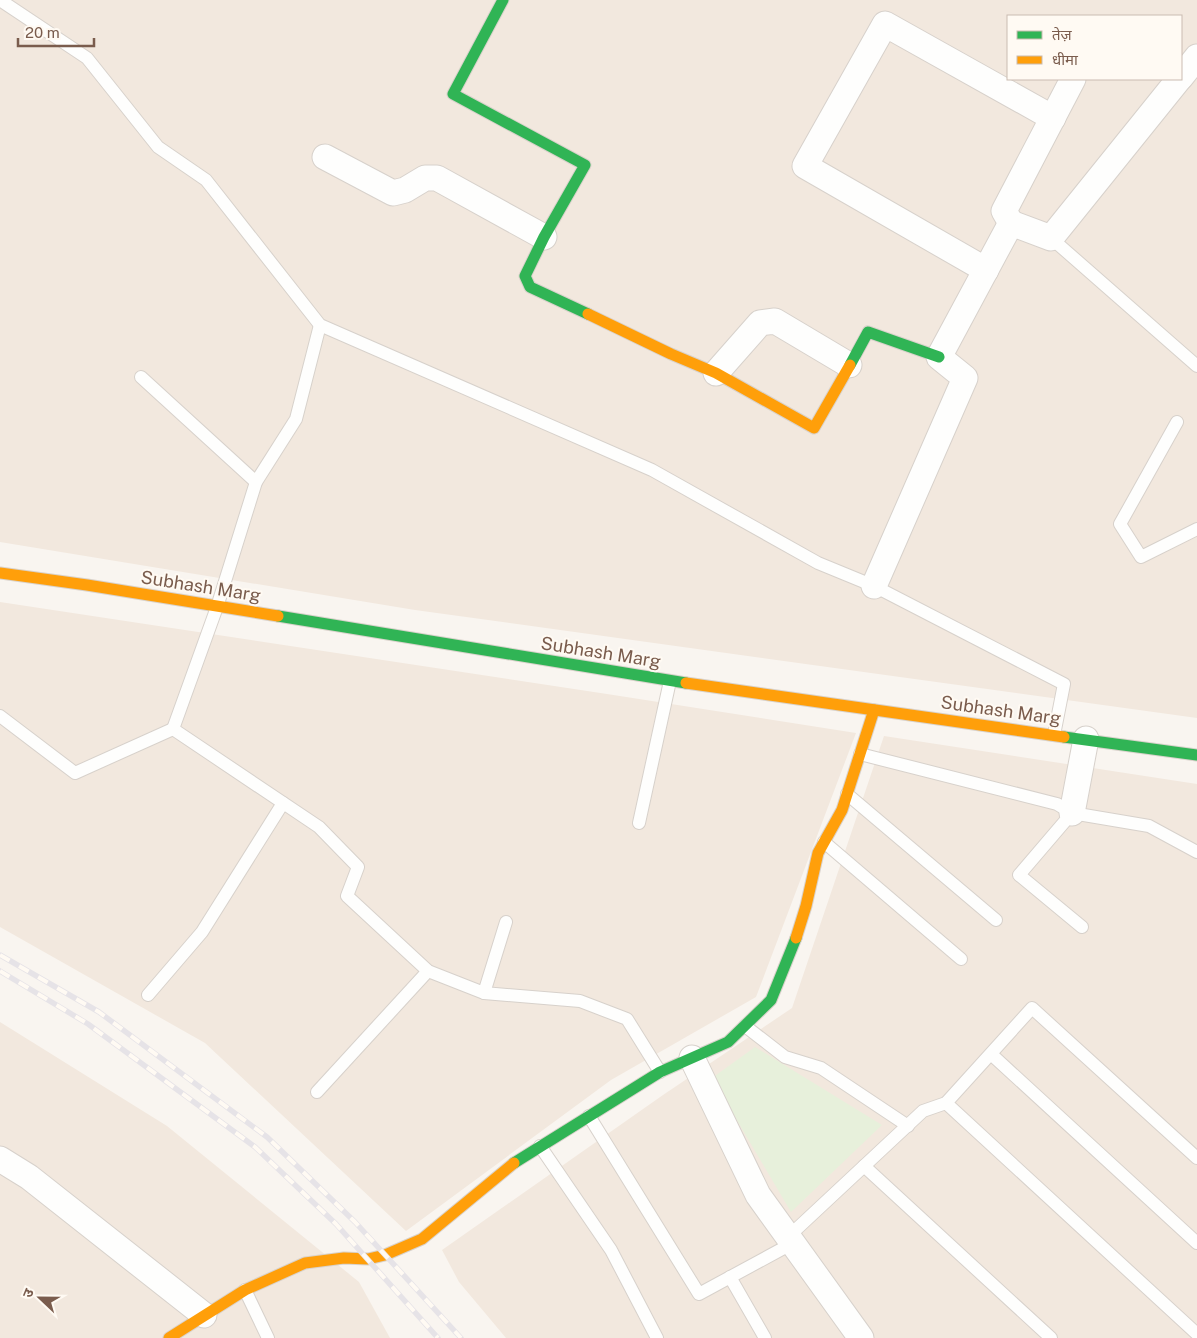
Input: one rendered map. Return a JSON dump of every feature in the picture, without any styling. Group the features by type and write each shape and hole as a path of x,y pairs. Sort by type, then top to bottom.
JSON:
{"street":[{"path":"503,0 453,94 585,164 544,237 525,276 530,287 671,354 716,373 814,428 868,332 939,358 965,378 874,586"},
{"path":"986,270 805,166 885,24 1053,118"},
{"path":"1182,76 1197,57"},
{"path":"1072,80 1004,211 1011,223 1051,238 1178,80"},
{"path":"324,157 393,193 405,190 425,178 436,178 544,237"},
{"path":"939,358 1011,223"},
{"path":"716,373 760,323 775,321 849,365"},
{"name":"Subhash Marg","path":"0,573 733,691 1197,755"},
{"path":"169,1338 245,1290 305,1263 344,1258 368,1259 385,1255 422,1239 519,1160 540,1146 660,1072 728,1042 771,1000 794,946 806,906 818,853 842,810 874,710"},
{"path":"1072,813 1086,739"},
{"path":"692,1058 758,1194 861,1338"},
{"path":"0,1159 29,1177 204,1315"}],"lane":[{"path":"8,2 87,58 158,147 206,180 320,325 652,470 818,563 874,586 1064,684 1054,735"},
{"path":"1051,238 1197,366"},
{"path":"0,716 75,773 173,729 217,607 256,482 296,419 320,325"},
{"path":"141,378 256,482"},
{"path":"1177,422 1120,524 1141,557 1197,529"},
{"path":"639,823 670,681"},
{"path":"173,729 319,827 358,867 346,896 428,971 484,993 580,1001 627,1019 660,1072"},
{"path":"860,754 1057,804 1072,813 1149,826 1197,852"},
{"path":"847,794 996,920"},
{"path":"148,995 202,932 283,803"},
{"path":"1072,813 1019,875 1082,927"},
{"path":"824,842 961,959"},
{"path":"484,993 506,922"},
{"path":"317,1092 428,971"},
{"path":"589,1116 699,1294 790,1240 864,1166 923,1111 946,1102 1032,1008 1197,1158"},
{"path":"745,1026 786,1057 821,1068 908,1126"},
{"path":"991,1054 1197,1243"},
{"path":"946,1102 1197,1334"},
{"path":"540,1146 611,1250 657,1338"},
{"path":"864,1166 1051,1338"},
{"path":"730,1277 765,1338"},
{"path":"245,1290 268,1338"}],"shaded area":[{"path":"0,0 1197,0 1197,718 415,610 0,542"},
{"path":"0,602 856,733 756,997 611,1080 406,1231 205,1043 0,927"},
{"path":"884,736 1197,784 1197,1338 506,1338 459,1282 442,1250 663,1095 792,1008"},
{"path":"0,1022 167,1126 359,1282 390,1338 0,1338"}],"green space":[{"path":"755,1047 882,1125 791,1212 712,1078"}],"railway":[{"path":"0,955 99,1012 267,1137 355,1222 461,1338"},
{"path":"0,971 88,1024 255,1147 336,1224 438,1338"}],"traffic: fast":[{"path":"503,0 453,94 585,165 544,237 525,276 530,287 588,314"},
{"path":"850,365 868,332 939,357"},
{"path":"278,616 686,683"},
{"path":"1064,737 1197,755"},
{"path":"514,1163 660,1072 728,1042 771,1000 796,938"}],"traffic: slow":[{"path":"588,314 671,354 716,373 814,428 850,365"},
{"path":"0,573 278,616"},
{"path":"686,683 1064,737"},
{"path":"796,938 806,906 818,853 842,810 874,710"},
{"path":"169,1338 245,1290 305,1263 344,1258 368,1259 385,1255 422,1239 514,1163"}]}
